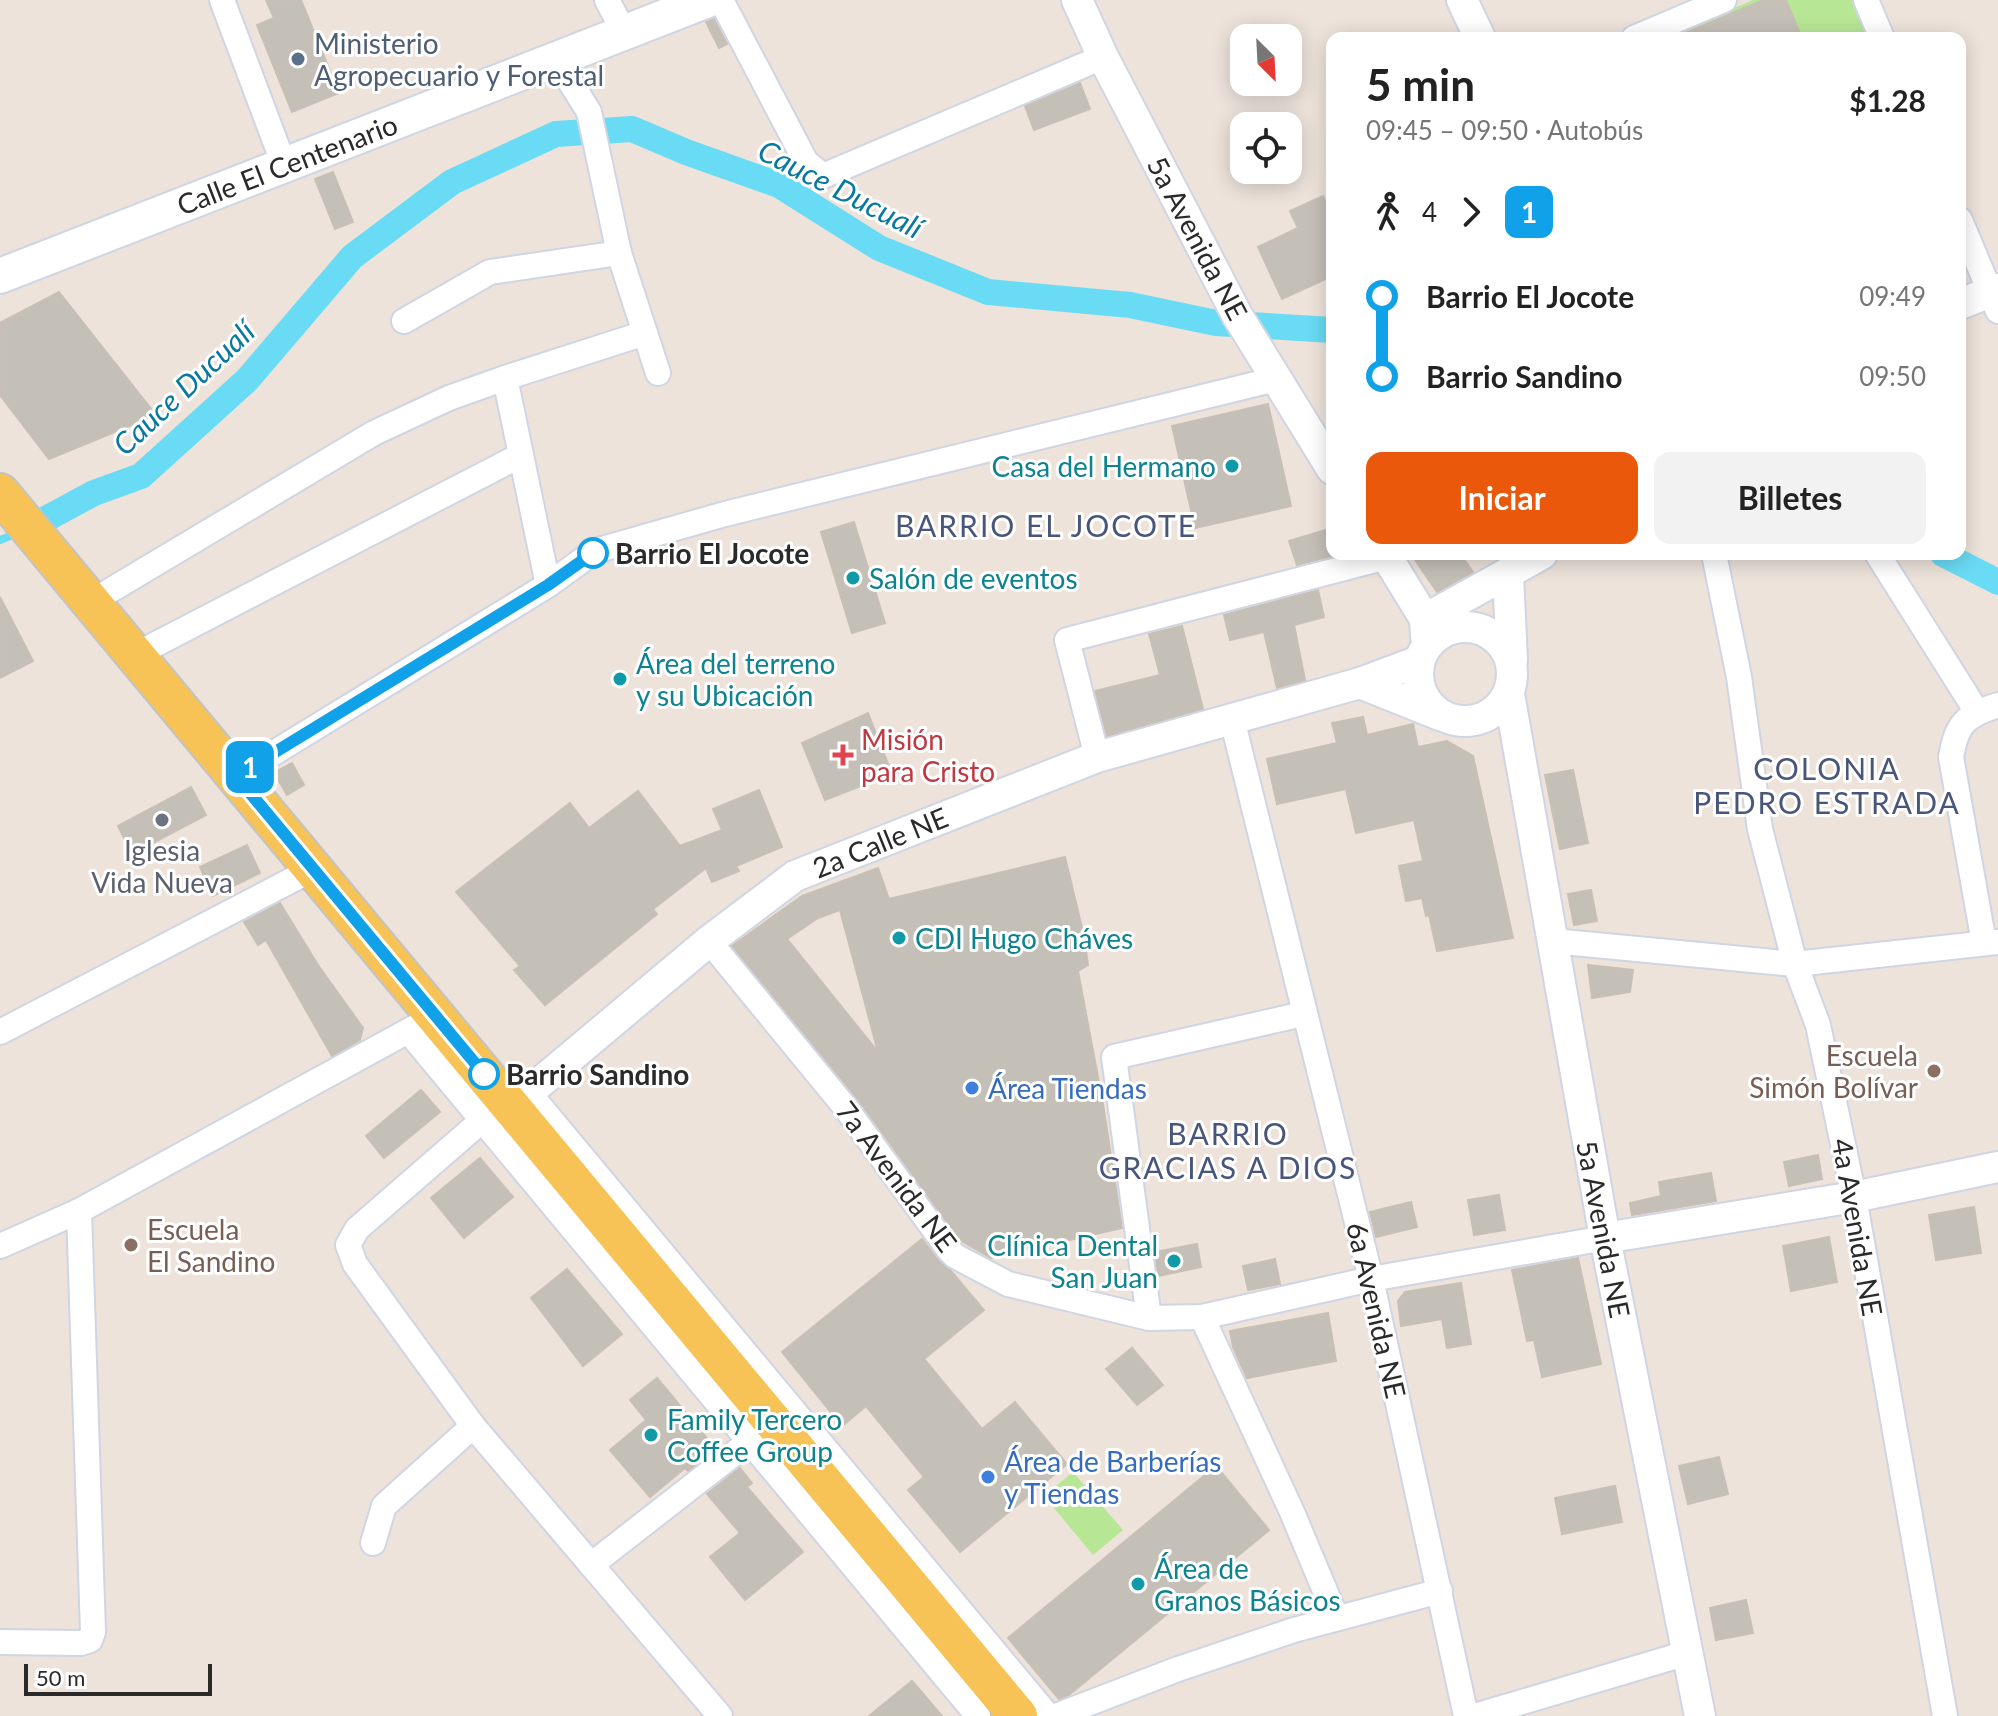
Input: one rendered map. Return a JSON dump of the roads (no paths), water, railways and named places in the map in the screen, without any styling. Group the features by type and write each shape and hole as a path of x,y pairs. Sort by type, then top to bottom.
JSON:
{"main road":[{"name":"Calle El Centenario","path":"0,276 708,0"},
{"path":"0,493 313,869 422,1024 507,1105 762,1432 1018,1716"}],"street":[{"path":"222,0 284,165"},
{"path":"607,0 624,32"},
{"path":"721,0 806,162 823,176 1103,57"},
{"name":"5a Avenida NE","path":"1077,0 1103,57 1244,326 1326,459"},
{"path":"1462,0 1477,32"},
{"path":"1648,32 1724,0"},
{"path":"1866,0 1879,32"},
{"path":"556,59 589,112 619,253 658,373"},
{"path":"1966,233 1996,297 1966,303"},
{"path":"404,321 490,272 619,253"},
{"path":"91,602 374,433 449,398 645,333"},
{"path":"505,378 548,585"},
{"path":"236,776 548,585 595,551 696,522 1276,379"},
{"path":"135,655 521,455"},
{"path":"1097,757 1067,640 1371,560"},
{"path":"1389,560 1438,636"},
{"path":"1442,715 1429,705 1421,692 1417,676 1438,636 1508,575 1532,560"},
{"name":"4a Avenida NE","path":"1715,560 1739,677 1760,829 1795,964 1818,1025 1854,1197 1945,1716"},
{"path":"1553,941 1795,964 1991,943 1951,757 1955,731 1987,708 1882,560"},
{"path":"1472,721 1487,716 1500,706 1509,694 1513,678 1508,575"},
{"name":"2a Calle NE","path":"507,1105 709,941 795,876 1097,757 1360,683 1438,636 1508,575"},
{"path":"1438,636 1482,629 1495,636 1506,648 1512,662"},
{"path":"1360,683 1442,715 1472,721 1516,740"},
{"name":"5a Avenida NE","path":"1509,694 1605,1238 1700,1716"},
{"name":"6a Avenida NE","path":"1232,719 1371,1279 1466,1716"},
{"path":"0,1032 313,869"},
{"name":"7a Avenida NE","path":"709,941 845,1107 955,1256 1008,1284 1149,1318 1202,1317 1371,1279 1605,1238"},
{"path":"1149,1318 1114,1057 1303,1014"},
{"path":"0,1246 79,1211 422,1024"},
{"path":"720,1716 473,1426 355,1264 348,1245 357,1229 507,1105 1048,1716"},
{"path":"1605,1238 1854,1197 1998,1167"},
{"path":"0,1642 81,1643 90,1640 93,1632 79,1211"},
{"path":"1202,1317 1292,1512 1336,1617"},
{"path":"373,1543 384,1506 473,1426"},
{"path":"591,1565 762,1432 978,1716"},
{"path":"1056,1716 1178,1669 1336,1617 1440,1591"},
{"path":"1475,1716 1687,1653"}],"waterway":[{"name":"Cauce Ducualí","path":"29,528 94,493 141,476 247,380 352,257 452,182 556,134 632,129 779,185 879,248 988,292 1130,305 1216,323 1326,330"},
{"path":"0,540 18,533"},
{"name":"Cauce Ducualí","path":"1955,560 1998,582"}],"place":[{"name":"Ministerio Agropecuario y Forestal","path":"298,59"},
{"name":"Casa del Hermano","path":"1232,466"},
{"name":"Barrio El Jocote","path":"593,553"},
{"name":"Salón de eventos","path":"853,578"},
{"name":"Área del terreno y su Ubicación","path":"620,679"},
{"name":"Misión para Cristo","path":"843,755"},
{"name":"Iglesia Vida Nueva","path":"162,820"},
{"name":"CDI Hugo Cháves","path":"899,938"},
{"name":"Escuela Simón Bolívar","path":"1934,1071"},
{"name":"Barrio Sandino","path":"484,1074"},
{"name":"Área Tiendas","path":"972,1088"},
{"name":"Escuela El Sandino","path":"131,1245"},
{"name":"Clínica Dental San Juan","path":"1174,1261"},
{"name":"Family Tercero Coffee Group","path":"651,1435"},
{"name":"Área de Barberías y Tiendas","path":"988,1477"},
{"name":"Área de Granos Básicos","path":"1138,1584"}],"district":[{"name":"BARRIO EL JOCOTE","path":"1046,525"},
{"name":"COLONIA PEDRO ESTRADA","path":"1827,785"},
{"name":"BARRIO GRACIAS A DIOS","path":"1228,1150"}]}
